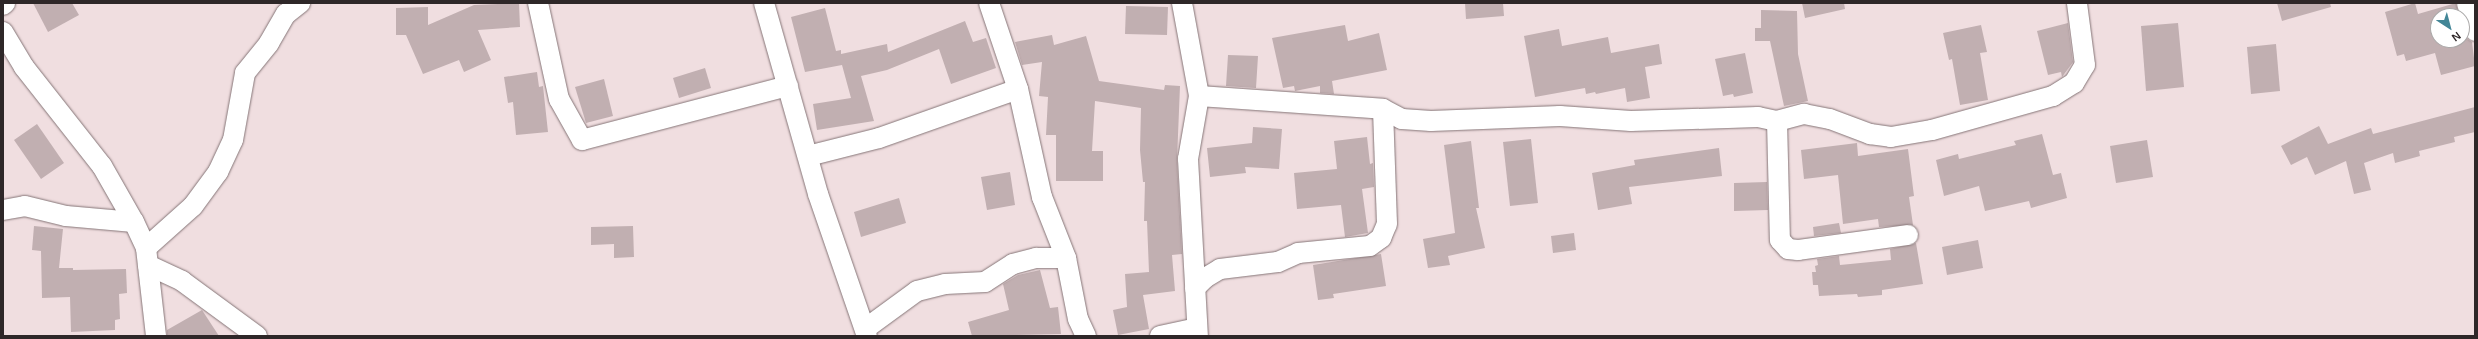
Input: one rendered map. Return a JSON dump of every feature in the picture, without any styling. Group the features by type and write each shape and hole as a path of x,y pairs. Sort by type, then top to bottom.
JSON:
{"street":[{"path":"147,256 193,206 218,172 233,140 245,73 269,43 286,14 300,3"},
{"path":"538,3 559,98 582,140 788,86"},
{"path":"764,3 808,156 866,333 917,291 945,284 985,282 1013,264 1036,258 1066,258"},
{"path":"989,3 1018,89 1042,197 1066,258 1078,319 1086,336"},
{"path":"1160,336 1198,332 1188,159 1199,96 1182,3"},
{"path":"1199,96 1383,109 1402,119 1431,121 1560,116 1631,121 1758,117 1777,121 1804,114 1830,119 1870,134 1891,137 1932,130 2054,96 2074,83 2085,65 2077,3"},
{"path":"2467,3 2475,31"},
{"path":"3,32 24,67 102,166 134,222 147,256 156,336"},
{"path":"808,156 886,135 1018,89"},
{"path":"1195,288 1205,278 1220,269 1278,262 1298,253 1370,246 1381,238 1387,224 1383,109"},
{"path":"1777,121 1780,240 1788,249 1798,250 1908,235"},
{"path":"3,210 25,206 66,216 134,222"},
{"path":"147,256 257,336"}],"building":[{"path":"33,3 72,3 79,15 48,32"},
{"path":"519,3 520,27 478,30 491,60 464,72 459,60 423,74 406,35 396,35 396,8 428,7 428,25 474,5"},
{"path":"1465,3 1503,3 1504,16 1466,19"},
{"path":"1802,3 1844,3 1845,9 1805,18"},
{"path":"2277,3 2330,3 2331,7 2282,21"},
{"path":"2415,3 2418,14 2430,11 2430,48 2470,48 2470,41 2472,42 2475,66 2441,75 2435,53 2406,61 2404,54 2397,56 2385,12"},
{"path":"2456,3 2457,8 2439,8"},
{"path":"1126,6 1168,7 1167,35 1125,34"},
{"path":"825,8 836,51 841,50 841,54 887,44 888,52 965,21 973,42 986,38 996,68 951,84 939,49 887,70 861,76 874,121 817,130 813,104 851,98 842,65 805,72 791,17"},
{"path":"1761,10 1797,11 1798,54 1808,101 1784,106 1770,41 1755,41 1755,28 1761,28"},
{"path":"2068,23 2073,62 2062,77 2061,72 2048,75 2037,31"},
{"path":"2178,23 2184,87 2146,91 2141,26"},
{"path":"1345,25 1348,41 1379,33 1387,70 1332,81 1334,94 1320,93 1320,86 1295,91 1294,86 1283,88 1272,38"},
{"path":"1981,25 1987,52 1980,53 1988,100 1960,105 1952,59 1949,60 1943,33"},
{"path":"1559,29 1562,46 1608,37 1611,53 1659,44 1662,64 1645,67 1650,98 1627,102 1625,88 1596,94 1595,92 1586,94 1585,88 1535,97 1524,36"},
{"path":"1052,35 1054,45 1086,36 1099,81 1164,90 1165,85 1180,86 1177,160 1182,254 1172,255 1175,291 1143,295 1149,329 1118,335 1113,310 1127,307 1125,274 1149,272 1147,221 1144,221 1145,182 1143,182 1140,150 1141,108 1095,101 1092,151 1103,151 1103,181 1056,181 1056,135 1046,135 1048,97 1039,96 1042,62 1022,65 1015,42"},
{"path":"2276,44 2280,91 2251,94 2247,47"},
{"path":"1745,53 1753,93 1734,97 1733,94 1723,96 1715,59"},
{"path":"1228,55 1258,56 1256,88 1226,86"},
{"path":"705,68 711,88 679,98 673,78"},
{"path":"537,72 539,87 543,86 548,132 516,135 513,102 508,103 504,77"},
{"path":"604,79 613,116 586,123 575,87"},
{"path":"2475,107 2475,132 2454,137 2455,142 2419,151 2420,156 2395,163 2393,153 2364,163 2371,190 2354,194 2346,161 2315,175 2307,157 2291,165 2281,146 2319,126 2328,144 2371,128 2373,134"},
{"path":"37,124 64,163 41,179 14,140"},
{"path":"1253,127 1282,129 1279,169 1245,167 1246,173 1210,177 1207,148 1252,143"},
{"path":"2042,134 2053,175 2061,173 2067,198 2031,208 2029,201 1985,211 1979,186 1944,196 1936,160 1958,154 1959,159 2016,145 2014,141"},
{"path":"1367,137 1370,164 1373,163 1374,187 1362,189 1368,233 1345,237 1341,205 1297,209 1294,173 1337,169 1334,141"},
{"path":"1531,139 1538,203 1510,206 1503,142"},
{"path":"2147,140 2153,177 2116,183 2110,146"},
{"path":"1471,141 1479,208 1476,208 1485,248 1448,256 1450,265 1428,268 1423,239 1455,233 1444,145"},
{"path":"1857,143 1858,156 1908,149 1914,196 1909,197 1913,225 1879,227 1878,219 1843,224 1838,175 1804,179 1801,150"},
{"path":"1719,148 1722,176 1629,187 1632,204 1598,210 1592,173 1635,165 1634,160"},
{"path":"1010,172 1015,205 987,210 981,177"},
{"path":"1767,182 1768,210 1734,211 1734,183"},
{"path":"899,198 906,223 861,237 854,212"},
{"path":"1839,223 1841,233 1814,236 1813,227"},
{"path":"34,226 63,229 59,268 73,268 73,270 126,269 127,293 119,294 120,319 115,320 115,330 71,332 70,297 42,298 41,251 32,250"},
{"path":"633,226 634,257 614,258 614,244 591,245 591,227"},
{"path":"1574,233 1576,250 1553,253 1551,236"},
{"path":"1978,240 1983,268 1947,275 1942,247"},
{"path":"1916,243 1923,284 1882,290 1882,295 1858,297 1857,294 1819,296 1818,285 1813,285 1812,272 1816,272 1815,266 1818,265 1817,259 1839,256 1840,265 1891,260 1890,249"},
{"path":"1381,254 1386,286 1333,294 1334,298 1318,300 1313,265"},
{"path":"1040,270 1050,308 1058,307 1061,334 972,336 968,322 1009,310 1003,284 1018,275"},
{"path":"202,310 219,336 167,336 167,330"}]}
